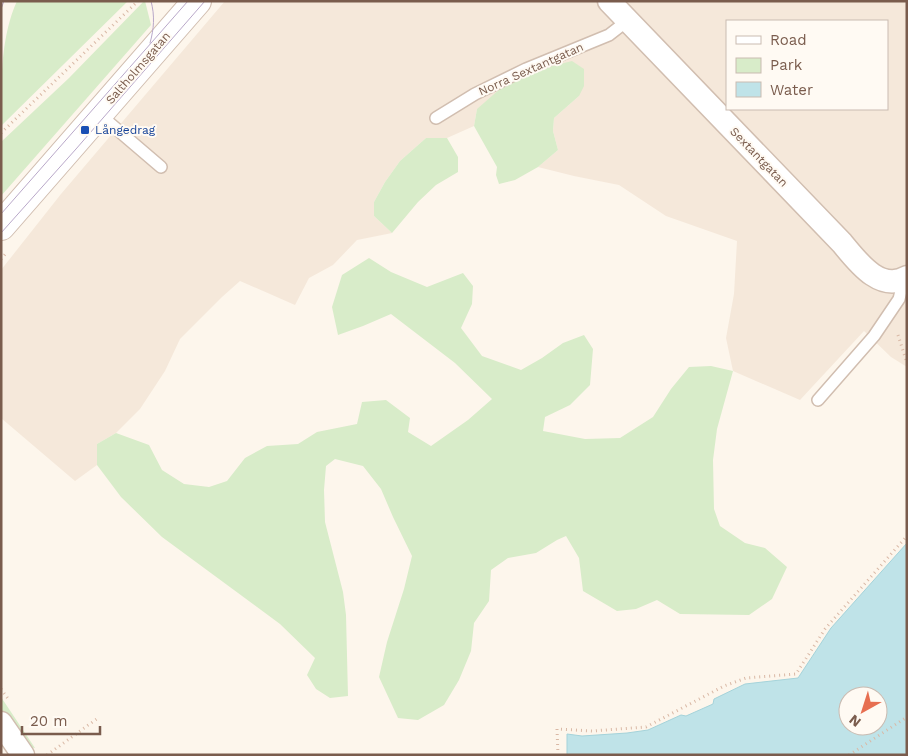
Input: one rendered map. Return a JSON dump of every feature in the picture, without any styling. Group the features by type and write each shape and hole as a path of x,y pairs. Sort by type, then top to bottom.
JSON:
{"street":[{"name":"Saltholmsgatan","path":"1,226 197,1"},
{"name":"Sextantgatan","path":"609,1 867,270 885,281 902,279"},
{"path":"1,723 23,755"}],"lane":[{"name":"Norra Sextantgatan","path":"436,118 483,90 526,69 610,35 627,21"},
{"path":"99,114 160,166"},
{"path":"818,400 874,336 899,299 902,279"}],"path":[{"path":"1,133 138,1"},
{"path":"896,329 907,363"},
{"path":"558,755 558,729 592,731 646,727 724,686 746,678 796,674 825,629 907,536"},
{"path":"849,755 907,717"},
{"path":"47,755 98,718"}],"shaded area":[{"path":"225,1 907,1 907,367 891,357 864,331 800,400 733,371 726,338 734,294 737,241 666,216 619,185 538,167 558,150 553,131 554,118 579,96 477,109 474,126 447,138 426,138 400,161 374,202 374,216 392,233 357,240 333,265 309,278 295,305 240,281 180,339 165,371 140,409 116,433 97,444 97,465 75,481 1,418 1,270 61,194"}],"green space":[{"path":"17,1 128,1 1,126 4,46 11,15"},
{"path":"144,1 151,25 1,196 1,142 69,78"},
{"path":"572,61 584,69 584,86 579,96 554,118 553,131 558,150 538,167 515,180 499,184 496,175 497,167 474,126 477,109 501,88 541,69"},
{"path":"426,138 447,138 458,157 458,172 436,185 418,202 392,233 374,216 374,202 400,161"},
{"path":"369,258 391,272 427,287 463,273 473,286 472,304 461,328 482,356 521,370 563,343 584,335 593,349 590,385 570,405 545,417 543,431 585,439 620,438 653,417 671,389 689,367 711,366 733,371 717,429 713,460 714,509 720,526 745,543 765,548 787,567 772,599 749,615 680,614 657,600 636,609 617,611 583,591 579,558 566,536 536,553 508,558 491,570 489,601 474,623 471,651 459,680 444,705 418,720 398,718 379,677 412,556 381,489 363,466 335,459 326,466 324,490 325,522 343,592 346,615 348,696 330,698 316,689 307,675 315,658 280,624 162,537 121,497 97,465 97,444 116,433 149,445 162,470 184,484 209,487 227,481 245,458 267,446 298,444 317,432 357,424 362,402 386,400 410,418 408,432 431,446 468,420 492,399 455,363 391,314 338,335 332,307 342,275"},
{"path":"1,697 35,748 24,746 1,717"}],"water":[{"path":"907,543 907,755 567,755 567,734 582,736 648,730 681,715 686,716 713,704 714,699 745,684 798,678 831,628"}],"tram line":[{"path":"1,9 4,1"},
{"path":"150,43 154,22 151,1"},
{"path":"1,214 188,1"},
{"path":"1,233 205,1"}],"place":[{"name":"Långedrag","path":"85,130"}]}
